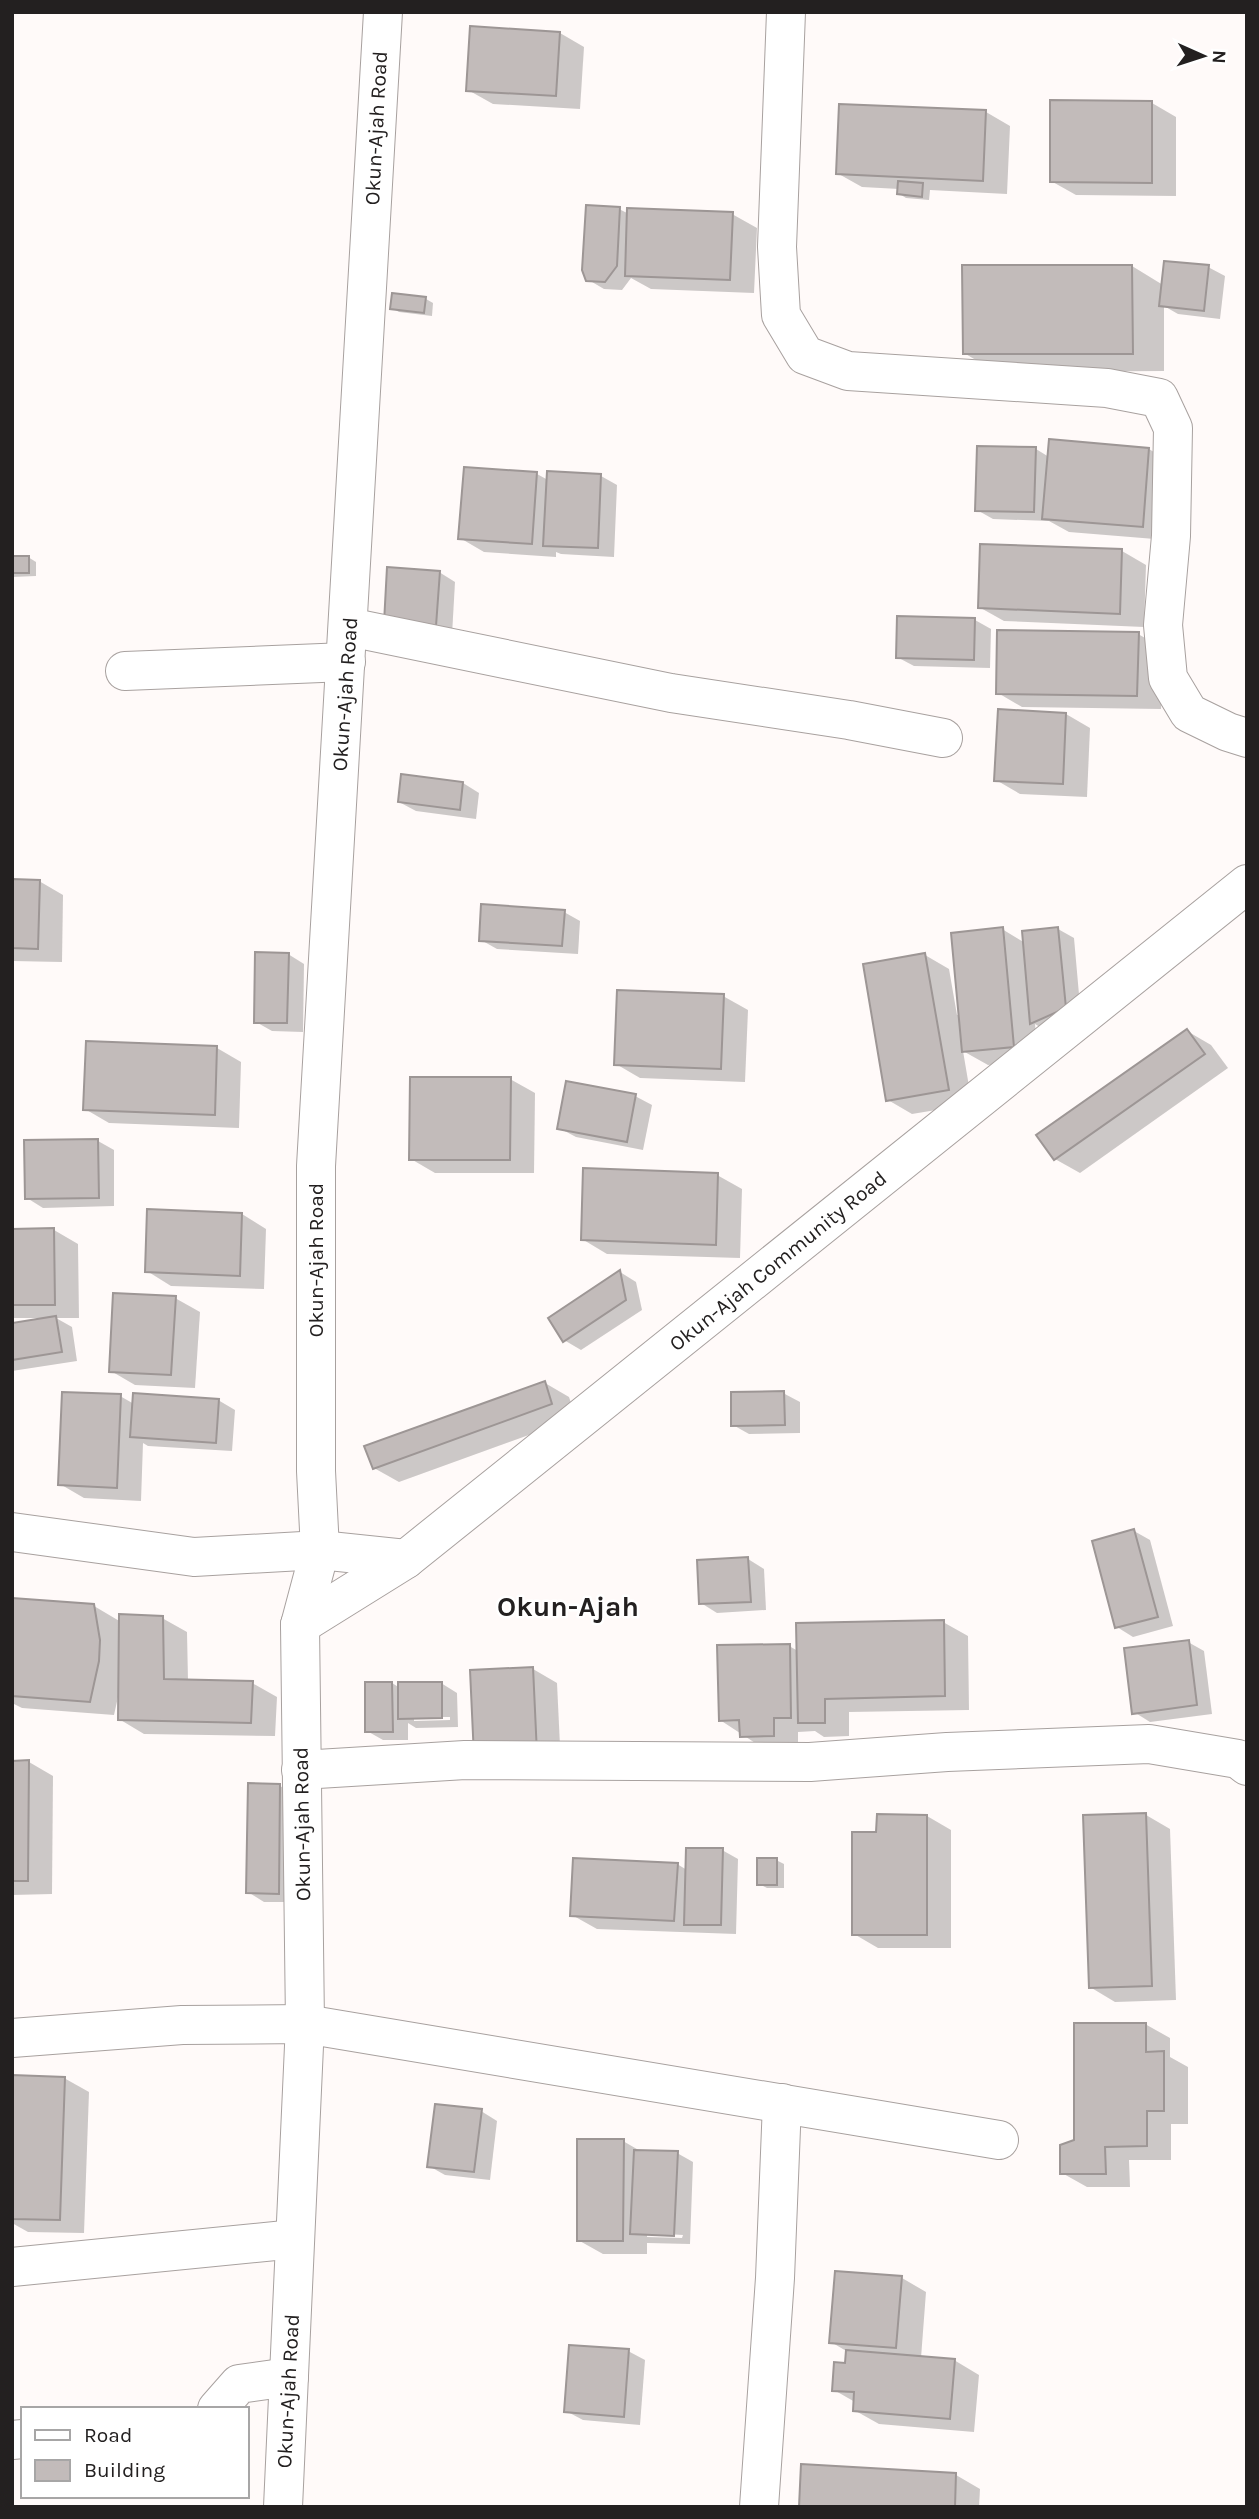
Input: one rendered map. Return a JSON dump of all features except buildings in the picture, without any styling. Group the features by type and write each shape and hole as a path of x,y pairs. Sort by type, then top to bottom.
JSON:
{"street":[{"name":"Okun-Ajah Road","path":"283,2507 305,2024 300,1625 320,1550 316,1471 316,1166 383,12"},
{"path":"786,12 777,247 781,315 805,355 848,371 1107,387 1159,398 1173,428 1171,536 1163,625 1168,678 1189,713 1247,738"},
{"path":"125,671 348,645 849,720 943,738"},
{"name":"Okun-Ajah Community Road","path":"300,1625 406,1559 1247,884"},
{"path":"12,1532 194,1557 320,1550 406,1559"},
{"path":"301,1770 465,1760 810,1762 947,1752 1149,1744 1238,1759 1247,1766"},
{"path":"12,2038 182,2025 305,2024 999,2140"},
{"path":"759,2507 775,2278 782,2103"},
{"path":"12,2267 295,2239"},
{"path":"219,2407 239,2384 289,2377"}],"district":[{"name":"Okun-Ajah","path":"568,1606"}]}
